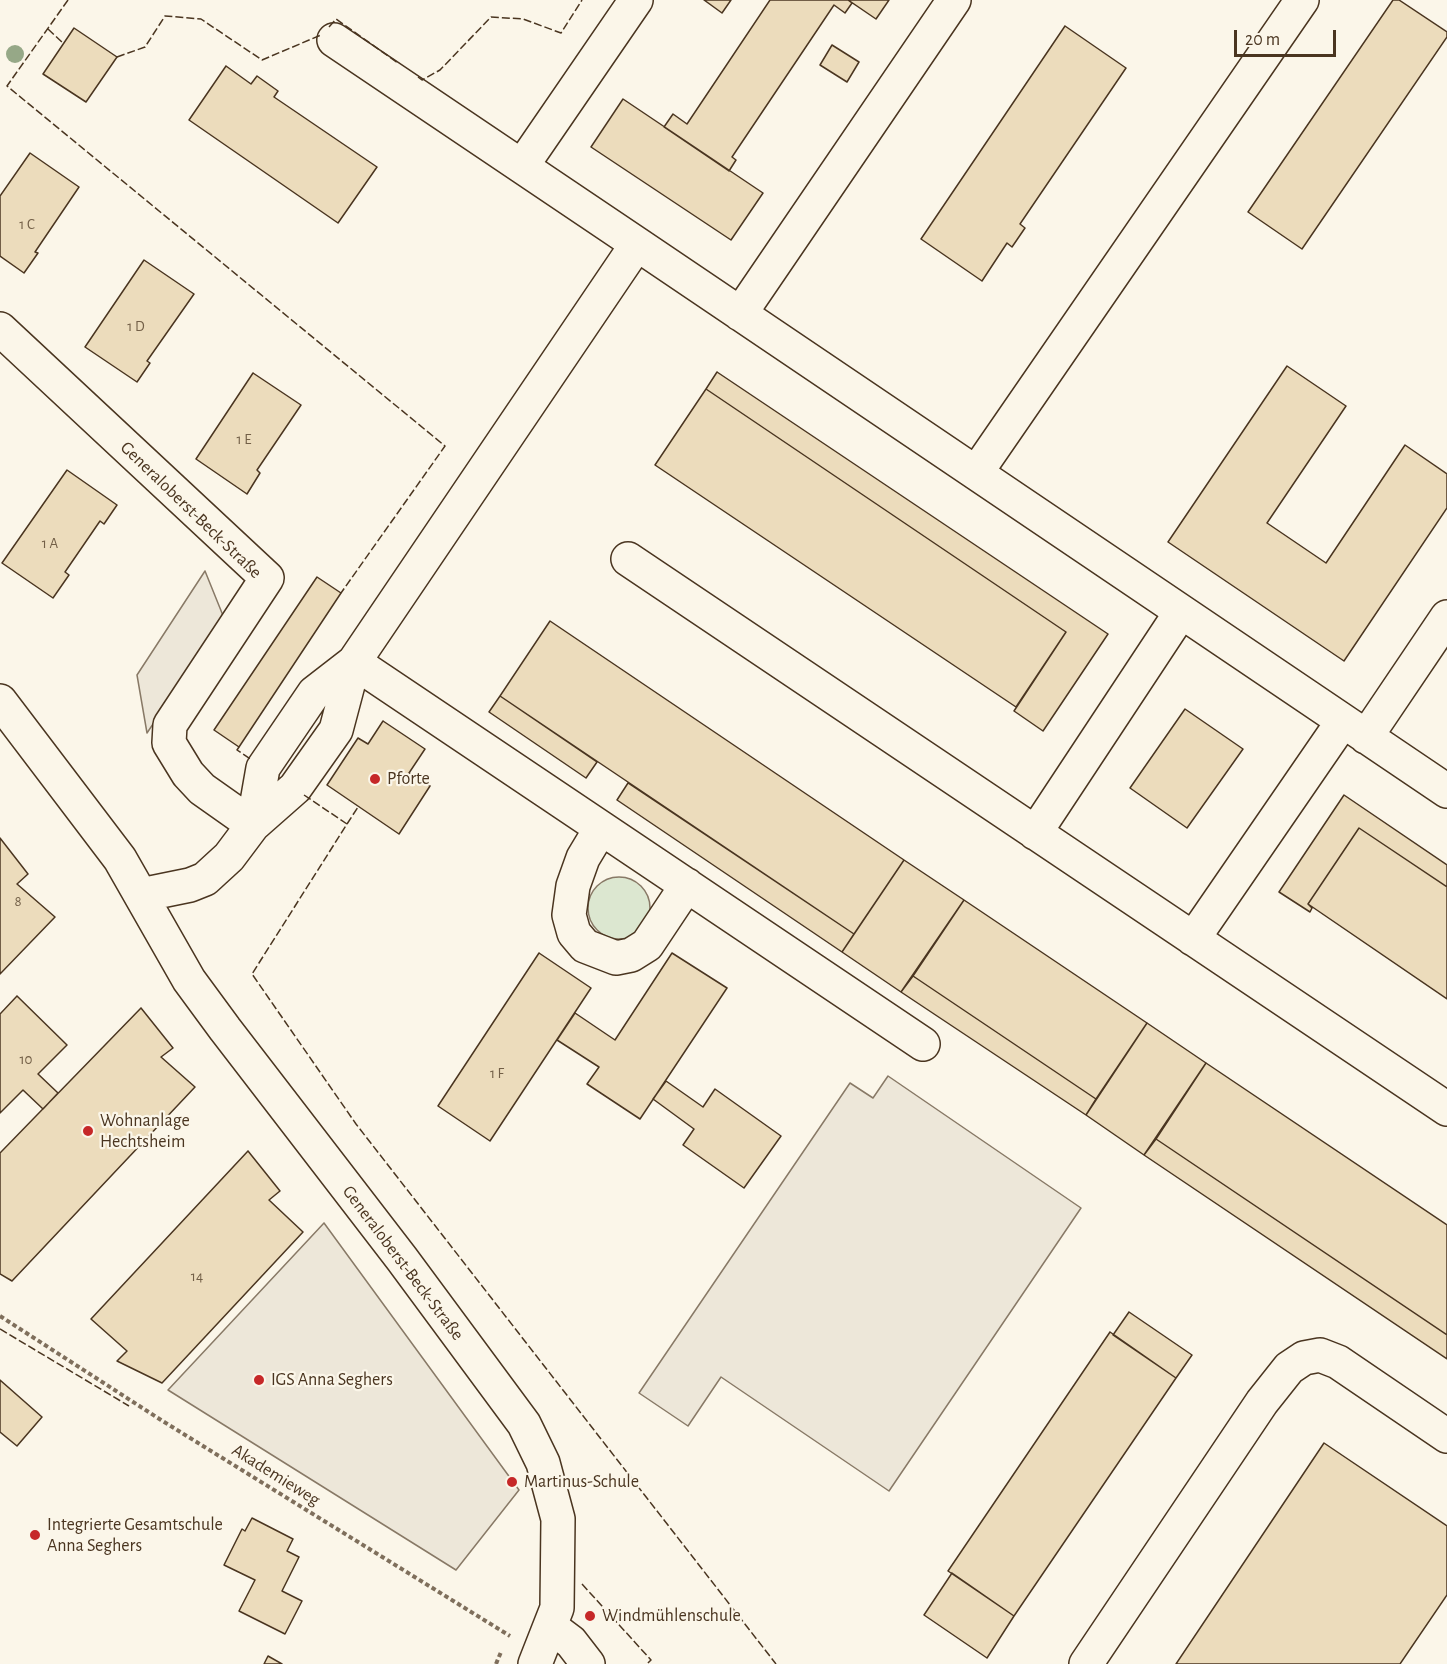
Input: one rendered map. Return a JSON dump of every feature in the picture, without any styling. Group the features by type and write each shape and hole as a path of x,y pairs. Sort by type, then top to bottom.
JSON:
{"street":[{"path":"522,166 636,0"},
{"path":"740,314 954,0"},
{"path":"976,473 1302,0"},
{"path":"334,40 1447,791"},
{"path":"141,895 190,885 205,879 229,857 253,825 263,768 314,693 354,662 637,244"},
{"name":"Generaloberst-Beck-Straße","path":"0,329 267,578 170,725 169,743 188,774 202,789 253,825"},
{"path":"628,559 1447,1109"},
{"path":"1035,832 1181,612"},
{"path":"1193,939 1355,729 1447,617"},
{"path":"354,662 923,1044"},
{"name":"Generaloberst-Beck-Straße","path":"0,700 81,806 141,895 189,980 402,1259 524,1424 543,1463 558,1519 557,1608 542,1648"},
{"path":"602,828 583,858 573,886 569,915 574,933 585,946 616,958 631,955 647,945 687,885"},
{"path":"1086,1664 1262,1402 1289,1368 1304,1358 1320,1355 1338,1362 1447,1436"},
{"path":"542,1648 571,1642 588,1664"}],"path":[{"name":"Akademieweg","path":"0,1316 161,1420 542,1648"}],"green space":[{"path":"619,877 636,882 641,886 645,891 650,908 645,925 641,930 636,934 619,939 602,934 597,930 593,925 588,908 593,891 597,886 602,882"}],"shaded area":[{"path":"205,571 224,618 147,733 137,675"},
{"path":"888,1076 1081,1208 889,1491 721,1377 688,1426 639,1393 850,1083 873,1098"},
{"path":"324,1223 519,1490 456,1570 168,1390"}],"building":[{"path":"704,0 731,0 722,13"},
{"path":"770,0 848,0 852,3 845,13 834,5 732,157 736,160 729,171 664,127 673,114 687,124"},
{"path":"848,0 889,0 876,19"},
{"path":"1393,0 1399,0 1447,32 1447,37 1302,249 1248,212"},
{"path":"1065,26 1126,68 1020,224 1025,228 1012,247 1007,243 982,281 921,239"},
{"path":"74,28 117,57 86,102 43,74"},
{"path":"832,45 859,62 847,82 820,65"},
{"path":"226,66 251,84 257,76 278,91 274,97 377,167 338,223 189,120"},
{"path":"623,99 763,193 731,240 591,147"},
{"path":"30,153 79,187 35,252 38,253 24,273 0,256 0,196"},
{"path":"144,260 194,294 147,361 150,363 137,382 85,347"},
{"path":"1287,366 1346,406 1267,523 1326,563 1405,445 1447,474 1447,508 1344,661 1168,542"},
{"path":"717,372 1108,634 1043,731 1014,711 1066,632 706,389"},
{"path":"253,373 301,405 257,470 260,473 247,494 196,459"},
{"path":"706,389 1066,632 1016,707 655,465"},
{"path":"67,470 117,505 104,524 100,521 65,572 69,575 53,598 2,563"},
{"path":"317,577 341,593 239,747 214,730"},
{"path":"550,621 904,860 854,934 500,696"},
{"path":"500,696 597,762 586,778 489,712"},
{"path":"1185,709 1243,749 1187,828 1130,788"},
{"name":"Pforte","path":"383,721 425,749 409,773 430,786 399,834 327,785 358,738 368,744"},
{"path":"628,783 854,934 842,952 617,800"},
{"path":"1344,795 1447,865 1447,887 1359,828 1308,904 1312,908 1310,912 1279,892"},
{"path":"1359,828 1447,887 1447,999 1308,904"},
{"path":"0,838 28,874 17,884 55,917 0,974"},
{"path":"904,860 964,900 901,992 842,952"},
{"path":"964,900 1147,1023 1096,1099 913,976"},
{"path":"539,953 591,988 490,1141 438,1106"},
{"path":"672,953 727,988 640,1119 587,1084 599,1067 557,1040 575,1013 615,1040"},
{"path":"913,976 1096,1099 1086,1115 901,992"},
{"name":"Wohnanlage Hechtsheim","path":"17,996 67,1045 38,1074 58,1093 43,1109 23,1090 0,1113 0,1014"},
{"name":"Wohnanlage Hechtsheim","path":"141,1008 173,1048 161,1057 195,1087 12,1281 0,1274 0,1153"},
{"path":"1147,1023 1206,1063 1144,1155 1086,1115"},
{"path":"1206,1063 1447,1225 1447,1335 1156,1139"},
{"path":"666,1081 703,1107 715,1089 781,1136 744,1188 683,1145 694,1129 653,1099"},
{"path":"1156,1139 1447,1335 1447,1359 1144,1155"},
{"name":"Wohnanlage Hechtsheim","path":"248,1151 280,1191 269,1200 303,1232 162,1383 117,1361 127,1351 91,1319"},
{"path":"1129,1312 1192,1355 1176,1378 1113,1335"},
{"path":"1110,1332 1176,1378 1014,1616 948,1571"},
{"path":"0,1380 42,1417 17,1446 0,1432"},
{"path":"1324,1443 1447,1526 1447,1595 1400,1664 1176,1664"},
{"path":"252,1518 293,1539 287,1551 299,1557 282,1591 302,1601 285,1634 239,1611 255,1580 224,1565 242,1529 245,1531"},
{"path":"952,1573 1014,1616 987,1658 924,1615"},
{"path":"268,1656 282,1664 264,1664"}],"fence":[{"path":"68,0 7,86 445,446 341,593"},
{"path":"418,77 422,80 440,70 491,17 523,19 561,33 582,0"},
{"path":"117,57 145,47 165,16 201,19 262,60 321,35"},
{"path":"329,27 336,19 398,63"},
{"path":"48,29 64,44"},
{"path":"239,747 237,750 252,760"},
{"path":"304,795 347,824 252,974 356,1124 776,1664"},
{"path":"347,824 358,807"},
{"path":"0,1329 129,1406"},
{"path":"582,1584 651,1660 647,1664"}],"place":[{"name":"Pforte","path":"375,779"},
{"name":"Wohnanlage Hechtsheim","path":"88,1131"},
{"name":"IGS Anna Seghers","path":"259,1380"},
{"name":"Martinus-Schule","path":"512,1482"},
{"name":"Integrierte Gesamtschule Anna Seghers","path":"35,1535"},
{"name":"Windmühlenschule","path":"590,1616"}]}
